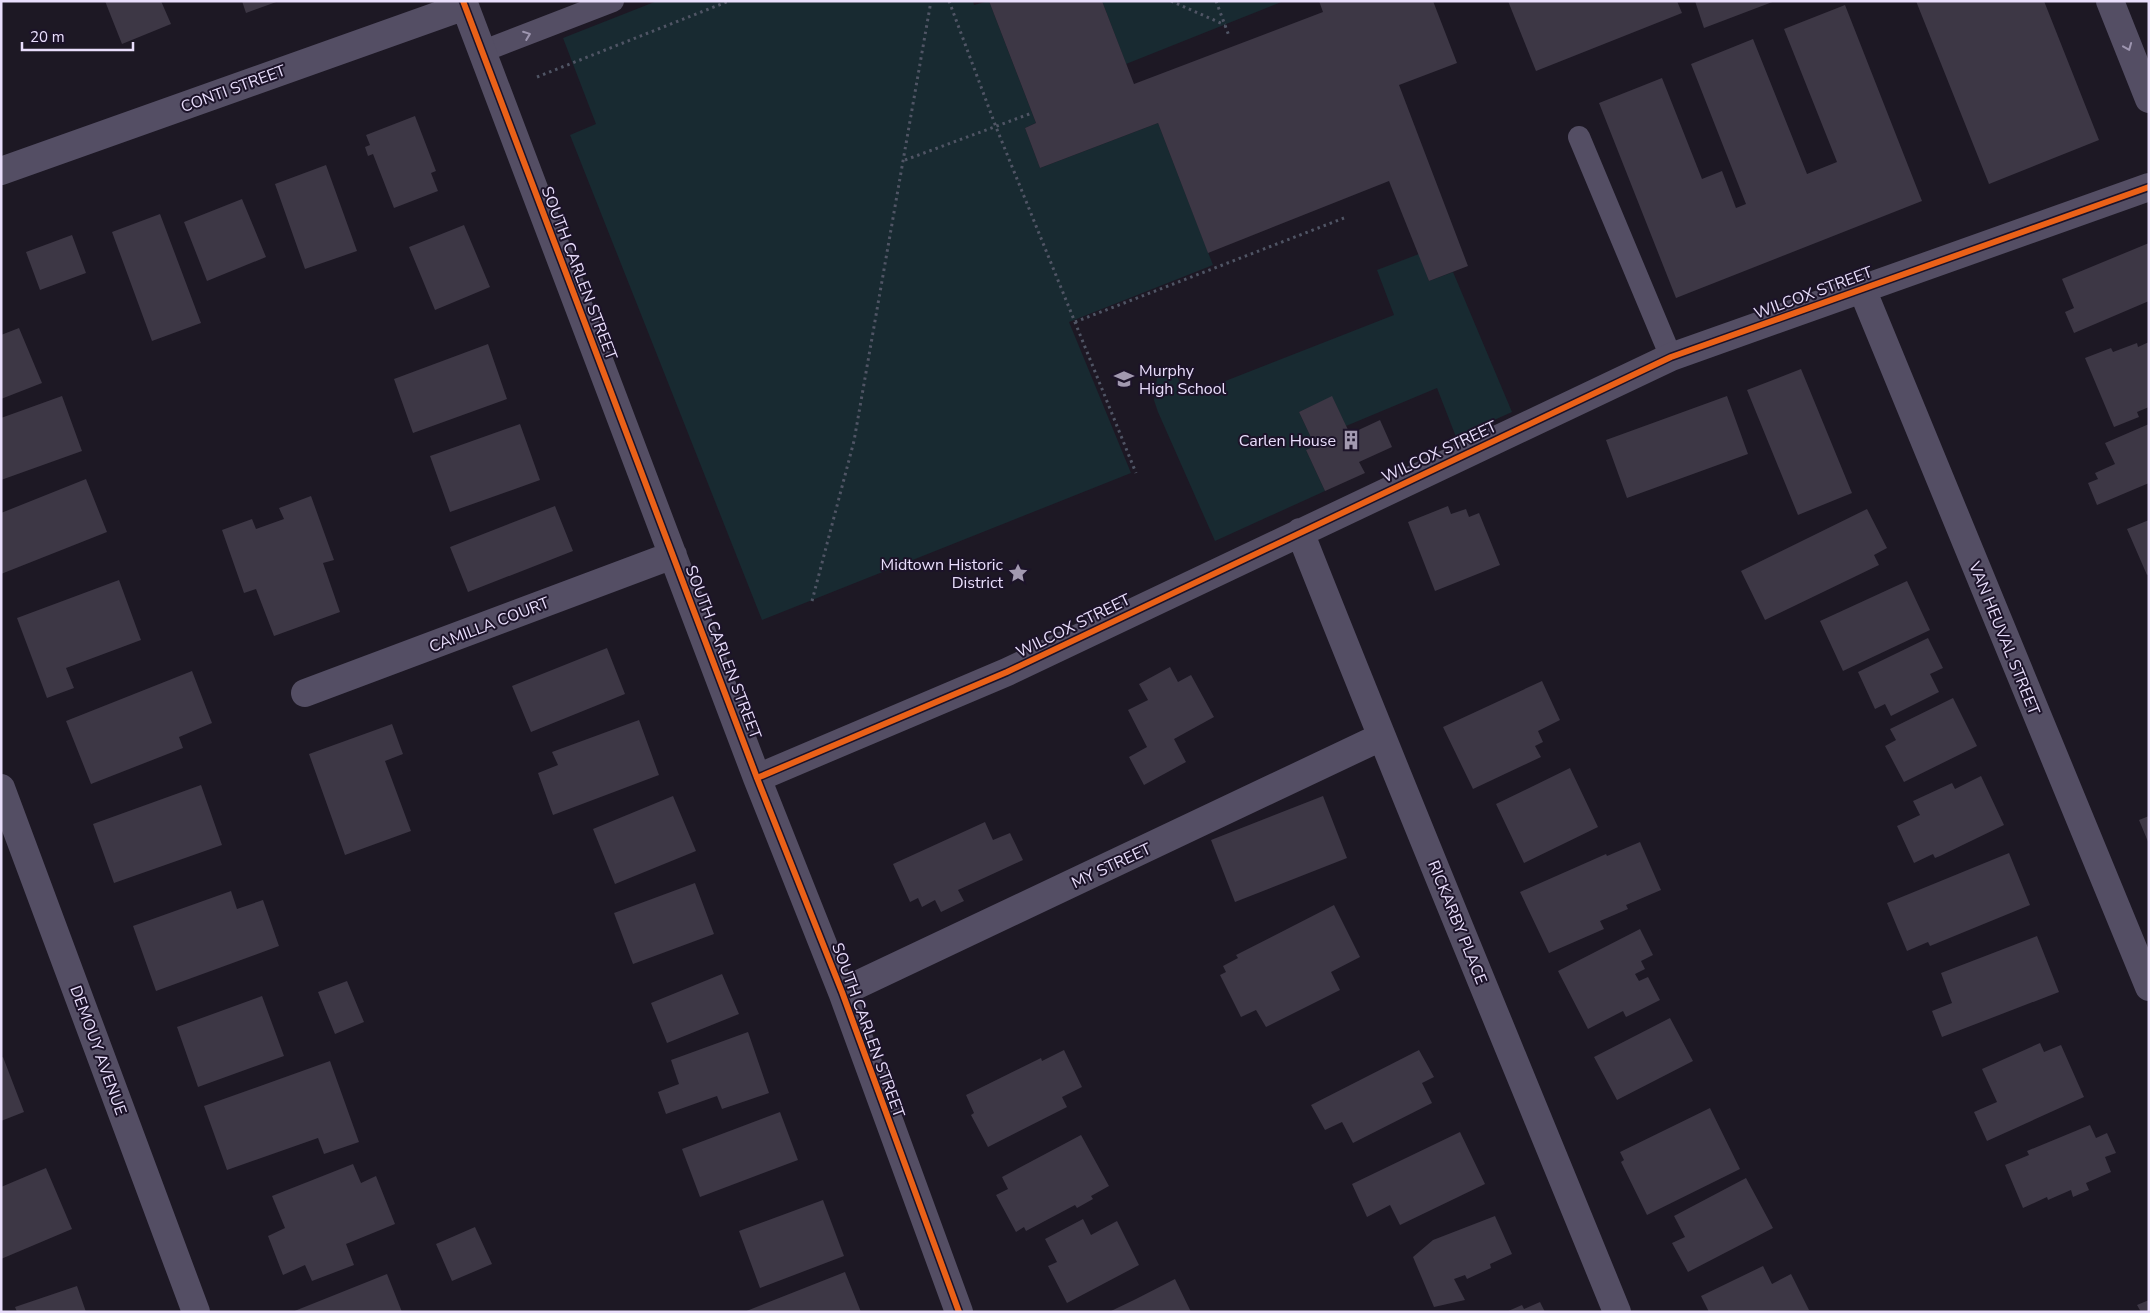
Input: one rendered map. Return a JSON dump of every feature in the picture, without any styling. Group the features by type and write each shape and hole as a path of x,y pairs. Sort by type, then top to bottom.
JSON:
{"street":[{"path":"2110,1 2149,99"},
{"name":"SOUTH CARLEN STREET","path":"464,3 757,778 842,992 960,1312"},
{"name":"CONTI STREET","path":"1,171 464,3"},
{"name":"WILCOX STREET","path":"757,778 1006,672 1671,357 2149,187"},
{"name":"VAN HEUVAL STREET","path":"1862,289 2149,988"},
{"name":"RICKARBY PLACE","path":"1300,532 1381,737 1456,914 1617,1312"},
{"name":"CAMILLA COURT","path":"305,693 673,555"},
{"name":"MY STREET","path":"842,992 1381,737"},
{"name":"DEMOUY AVENUE","path":"1,788 196,1312"}],"lane":[{"path":"481,52 613,1"},
{"path":"1579,137 1671,357"}],"path":[{"path":"536,77 729,1"},
{"path":"812,601 854,441 931,1"},
{"path":"949,1 996,127 1136,473"},
{"path":"1171,1 1225,25"},
{"path":"1216,1 1229,36"},
{"path":"904,161 1032,113"},
{"path":"1075,322 1344,218"}],"shaded area":[{"path":"657,1 973,1 974,5 989,1 1036,123 1025,128 1040,168 1158,123 1213,265 1069,322 1131,473 762,620 570,135 596,124 563,38"},
{"path":"1102,1 1284,1 1126,64"},
{"path":"1419,254 1429,281 1453,272 1512,412 1456,437 1437,388 1346,426 1332,397 1299,412 1315,446 1306,450 1325,491 1215,541 1158,412 1154,400 1157,378 1172,367 1187,396 1394,315 1377,270"}],"building":[{"path":"105,1 161,1 171,24 122,44"},
{"path":"242,1 279,1 246,13"},
{"path":"989,1 1102,1 1134,84 1323,12 1319,1 1433,1 1457,63 1399,85 1468,266 1429,281 1389,181 1208,253 1158,123 1040,168 1025,128 1036,123"},
{"path":"1508,1 1677,1 1682,13 1536,71"},
{"path":"1695,1 1775,1 1704,28"},
{"path":"1916,1 2044,1 2099,140 1989,184"},
{"path":"1845,5 1922,201 1676,298 1599,103 1662,78 1702,179 1722,171 1736,208 1746,204 1691,64 1753,39 1807,174 1837,162 1784,29"},
{"path":"415,116 436,171 431,173 438,191 394,208 373,154 368,156 365,147 370,145 366,135"},
{"path":"326,165 357,251 305,269 275,184"},
{"path":"242,199 266,257 207,281 184,222"},
{"path":"160,214 201,323 152,341 112,232"},
{"path":"464,225 490,287 435,310 409,247"},
{"path":"72,235 86,273 40,290 26,252"},
{"path":"2149,243 2149,301 2074,333 2065,312 2074,308 2062,279"},
{"path":"19,328 42,383 1,399 1,335"},
{"path":"2149,342 2149,407 2137,412 2139,417 2114,427 2085,358 2111,348 2113,352 2137,343 2138,347"},
{"path":"488,344 507,399 413,433 394,379"},
{"path":"1801,369 1852,493 1798,515 1747,390"},
{"path":"62,396 82,451 1,480 1,418"},
{"name":"Carlen House","path":"1332,396 1350,434 1380,420 1392,447 1359,462 1365,473 1325,491 1306,450 1315,446 1299,412"},
{"path":"1727,396 1748,454 1627,498 1606,440"},
{"path":"520,424 540,480 450,512 430,456"},
{"path":"2149,424 2149,483 2097,505 2088,483 2098,479 2095,473 2115,464 2105,443"},
{"path":"86,479 107,532 1,574 1,513"},
{"path":"311,496 334,560 323,563 340,612 274,636 256,589 244,593 222,530 252,519 256,529 284,519 279,508"},
{"path":"555,506 573,551 468,592 450,547"},
{"path":"1448,506 1451,514 1466,509 1469,517 1479,513 1500,565 1435,591 1408,522"},
{"path":"1867,509 1887,548 1874,555 1879,565 1765,620 1741,571"},
{"path":"2149,520 2149,574 2147,575 2127,529"},
{"path":"119,580 141,640 66,668 74,688 47,698 17,618"},
{"path":"1907,581 1930,630 1843,671 1820,621"},
{"path":"1928,638 1943,668 1930,674 1939,692 1891,716 1885,704 1875,709 1858,672"},
{"path":"607,648 625,694 531,732 512,686"},
{"path":"1170,667 1178,682 1191,675 1214,717 1174,739 1186,762 1144,785 1129,757 1147,747 1128,710 1148,700 1139,684"},
{"path":"192,671 212,723 179,737 183,748 91,784 66,721"},
{"path":"1542,681 1560,720 1538,731 1543,742 1535,746 1541,757 1473,789 1443,727"},
{"path":"1953,698 1977,746 1904,782 1885,746 1896,740 1890,729"},
{"path":"639,720 659,775 553,815 538,773 558,765 552,752"},
{"path":"392,724 403,754 385,761 411,831 345,855 309,754"},
{"path":"1570,768 1598,827 1524,863 1496,804"},
{"path":"1981,776 2004,825 1940,856 1935,858 1933,854 1914,863 1897,826 1920,815 1913,801 1952,783 1955,789"},
{"path":"201,785 222,845 114,883 93,824"},
{"path":"673,796 696,851 615,884 593,829"},
{"path":"1323,796 1347,858 1235,902 1211,840"},
{"path":"2149,816 2149,844 2139,820"},
{"path":"985,822 993,840 1010,833 1023,860 958,890 964,901 941,912 935,900 922,907 918,898 910,902 893,864"},
{"path":"1640,842 1661,890 1626,905 1628,909 1600,921 1604,929 1549,953 1520,892 1606,854 1607,856"},
{"path":"2009,853 2030,905 1930,946 1928,942 1907,951 1887,903"},
{"path":"695,883 714,934 633,964 614,913"},
{"path":"231,891 237,909 263,900 279,946 156,991 133,926"},
{"path":"1334,905 1360,957 1331,972 1340,990 1266,1027 1256,1010 1241,1017 1220,975 1226,972 1223,966 1238,958 1236,955"},
{"path":"1640,929 1653,955 1641,961 1645,969 1635,974 1639,981 1648,977 1660,1000 1626,1017 1623,1011 1588,1029 1558,971"},
{"path":"2037,936 2059,992 1942,1037 1932,1011 1952,1003 1941,973"},
{"path":"722,974 739,1014 667,1043 651,1003"},
{"path":"347,981 364,1022 335,1034 318,992"},
{"path":"262,996 284,1056 198,1087 177,1027"},
{"path":"1670,1018 1693,1061 1617,1100 1594,1057"},
{"path":"748,1032 769,1093 722,1109 717,1096 666,1114 658,1092 679,1084 671,1060"},
{"path":"2040,1043 2044,1052 2061,1045 2084,1097 1987,1141 1974,1112 1997,1102 1982,1069"},
{"path":"1064,1050 1082,1087 1062,1097 1067,1107 988,1147 971,1115 974,1113 966,1095 1041,1058 1042,1061"},
{"path":"1419,1050 1434,1077 1422,1083 1432,1103 1353,1143 1342,1122 1325,1130 1311,1105"},
{"path":"3,1057 24,1112 1,1121 1,1058"},
{"path":"330,1061 359,1142 324,1154 318,1138 227,1170 204,1106"},
{"path":"1710,1108 1740,1169 1647,1215 1621,1162 1624,1160 1620,1152"},
{"path":"780,1112 798,1160 700,1197 682,1149"},
{"path":"2090,1125 2096,1138 2107,1133 2116,1153 2105,1157 2111,1172 2086,1183 2089,1190 2073,1197 2071,1190 2048,1200 2047,1197 2023,1208 2005,1165 2029,1155 2027,1151"},
{"path":"1460,1132 1485,1184 1400,1225 1390,1205 1367,1217 1352,1184"},
{"path":"1081,1135 1109,1186 1091,1196 1093,1199 1077,1208 1075,1205 1026,1231 1024,1227 1016,1232 996,1195 1008,1189 1002,1177"},
{"path":"353,1164 361,1183 376,1176 395,1224 346,1244 354,1265 312,1281 305,1265 283,1275 268,1236 285,1228 272,1196"},
{"path":"46,1168 72,1229 1,1259 1,1187"},
{"path":"1746,1178 1773,1228 1688,1272 1672,1243 1685,1237 1674,1216"},
{"path":"823,1200 844,1256 760,1288 739,1231"},
{"path":"1495,1216 1512,1254 1490,1264 1491,1268 1467,1279 1465,1275 1454,1279 1465,1300 1434,1307 1413,1257 1433,1240"},
{"path":"1083,1219 1091,1235 1117,1221 1139,1265 1067,1303 1048,1266 1057,1262 1045,1239"},
{"path":"475,1227 492,1264 452,1281 436,1244"},
{"path":"1763,1266 1772,1284 1791,1274 1809,1310 1709,1312 1701,1296"},
{"path":"845,1272 861,1312 744,1312"},
{"path":"387,1274 402,1312 292,1312"},
{"path":"1175,1279 1191,1312 1109,1312 1136,1299"},
{"path":"77,1286 86,1312 17,1312 15,1307"},
{"path":"2149,1300 2149,1312 2141,1312 2137,1305"},
{"path":"1540,1302 1545,1312 1506,1312 1522,1305 1524,1309"}],"cycle path":[{"path":"463,1 757,778 842,992 959,1312"},
{"path":"757,778 1007,672 1671,357 2149,187"}],"place":[{"name":"Murphy High School","path":"1124,379"},
{"name":"Carlen House","path":"1351,440"},
{"name":"Midtown Historic District","path":"1018,573"}]}
